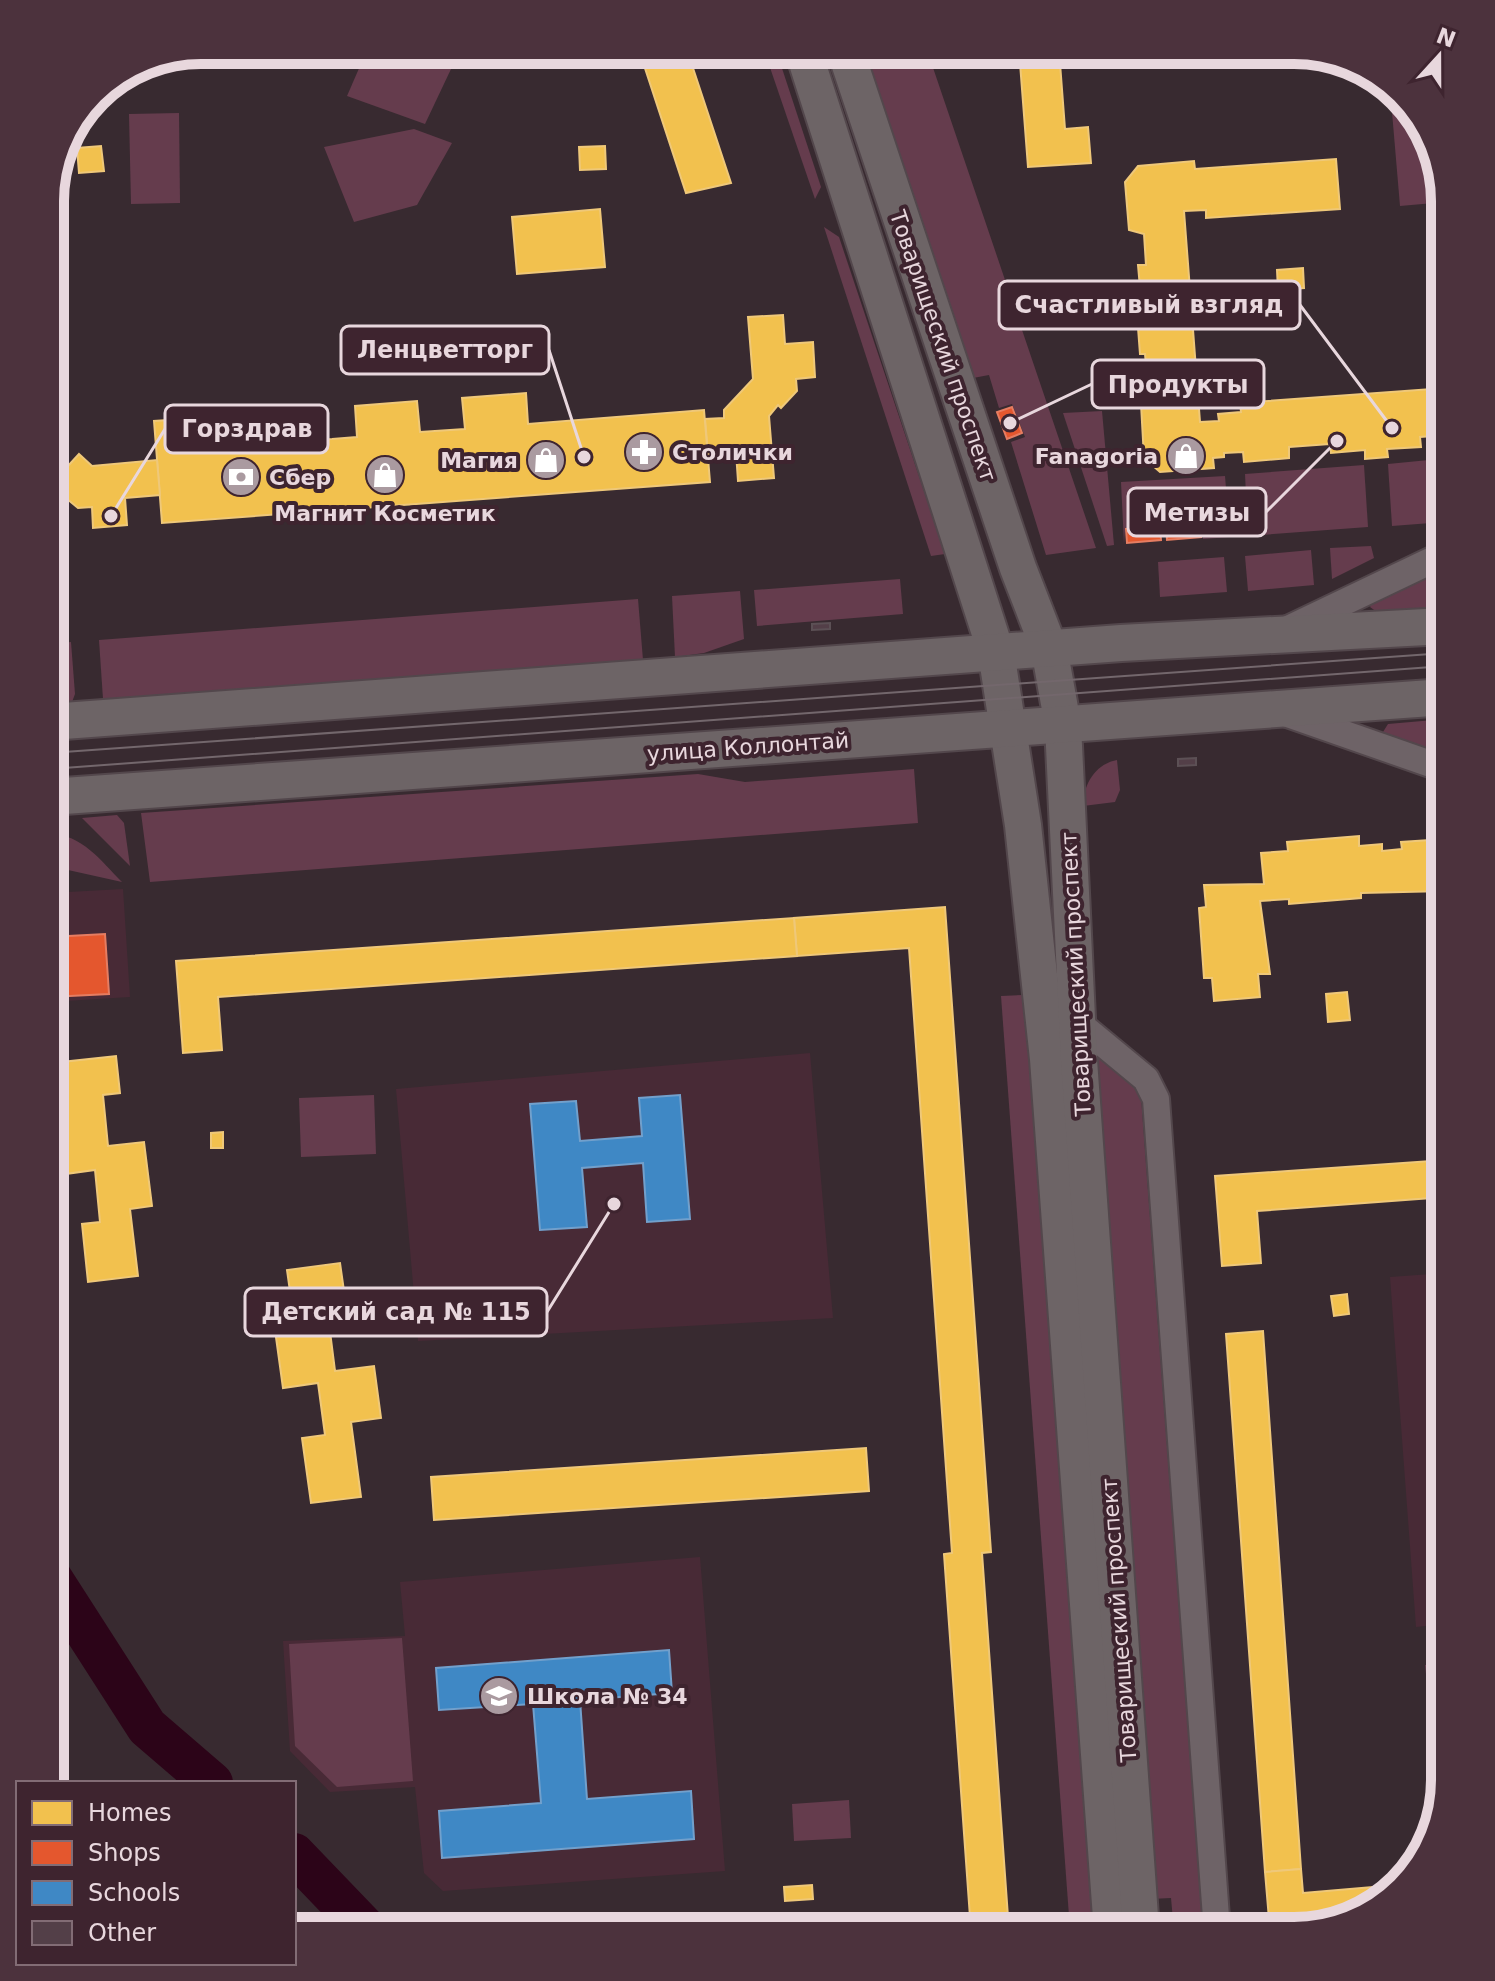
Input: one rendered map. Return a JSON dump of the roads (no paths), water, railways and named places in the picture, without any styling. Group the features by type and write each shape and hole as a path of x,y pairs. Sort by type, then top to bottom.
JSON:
{"street":[{"name":"Товарищеский проспект","path":"807,64 996,652 1023,825 1048,1059 1111,1917"},
{"name":"Товарищеский проспект","path":"850,64 1018,568 1049,648 1063,725 1075,918 1077,1022 1140,1917"},
{"path":"1279,633 1431,561"},
{"path":"64,721 1049,648 1431,627"},
{"name":"улица Коллонтай","path":"64,796 1431,698"},
{"path":"1274,710 1431,764"},
{"path":"1077,1022 1146,1079 1156,1099 1216,1917"}],"waterway":[{"path":"64,1598 147,1727 210,1781"},
{"path":"296,1856 355,1917"}],"tram line":[{"path":"64,752 1431,654"},
{"path":"64,768 1431,667"}],"place":[{"name":"Продукты","path":"1010,423"},
{"name":"Счастливый взгляд","path":"1392,428"},
{"name":"Метизы","path":"1337,441"},
{"name":"Столички","path":"644,452"},
{"name":"Fanagoria","path":"1186,456"},
{"name":"Ленцветторг","path":"584,457"},
{"name":"Магия","path":"546,460"},
{"name":"Магнит Косметик","path":"385,475"},
{"name":"Сбер","path":"241,477"},
{"name":"Горздрав","path":"111,516"},
{"name":"Детский сад № 115","path":"614,1204"},
{"name":"Школа № 34","path":"499,1696"}]}
